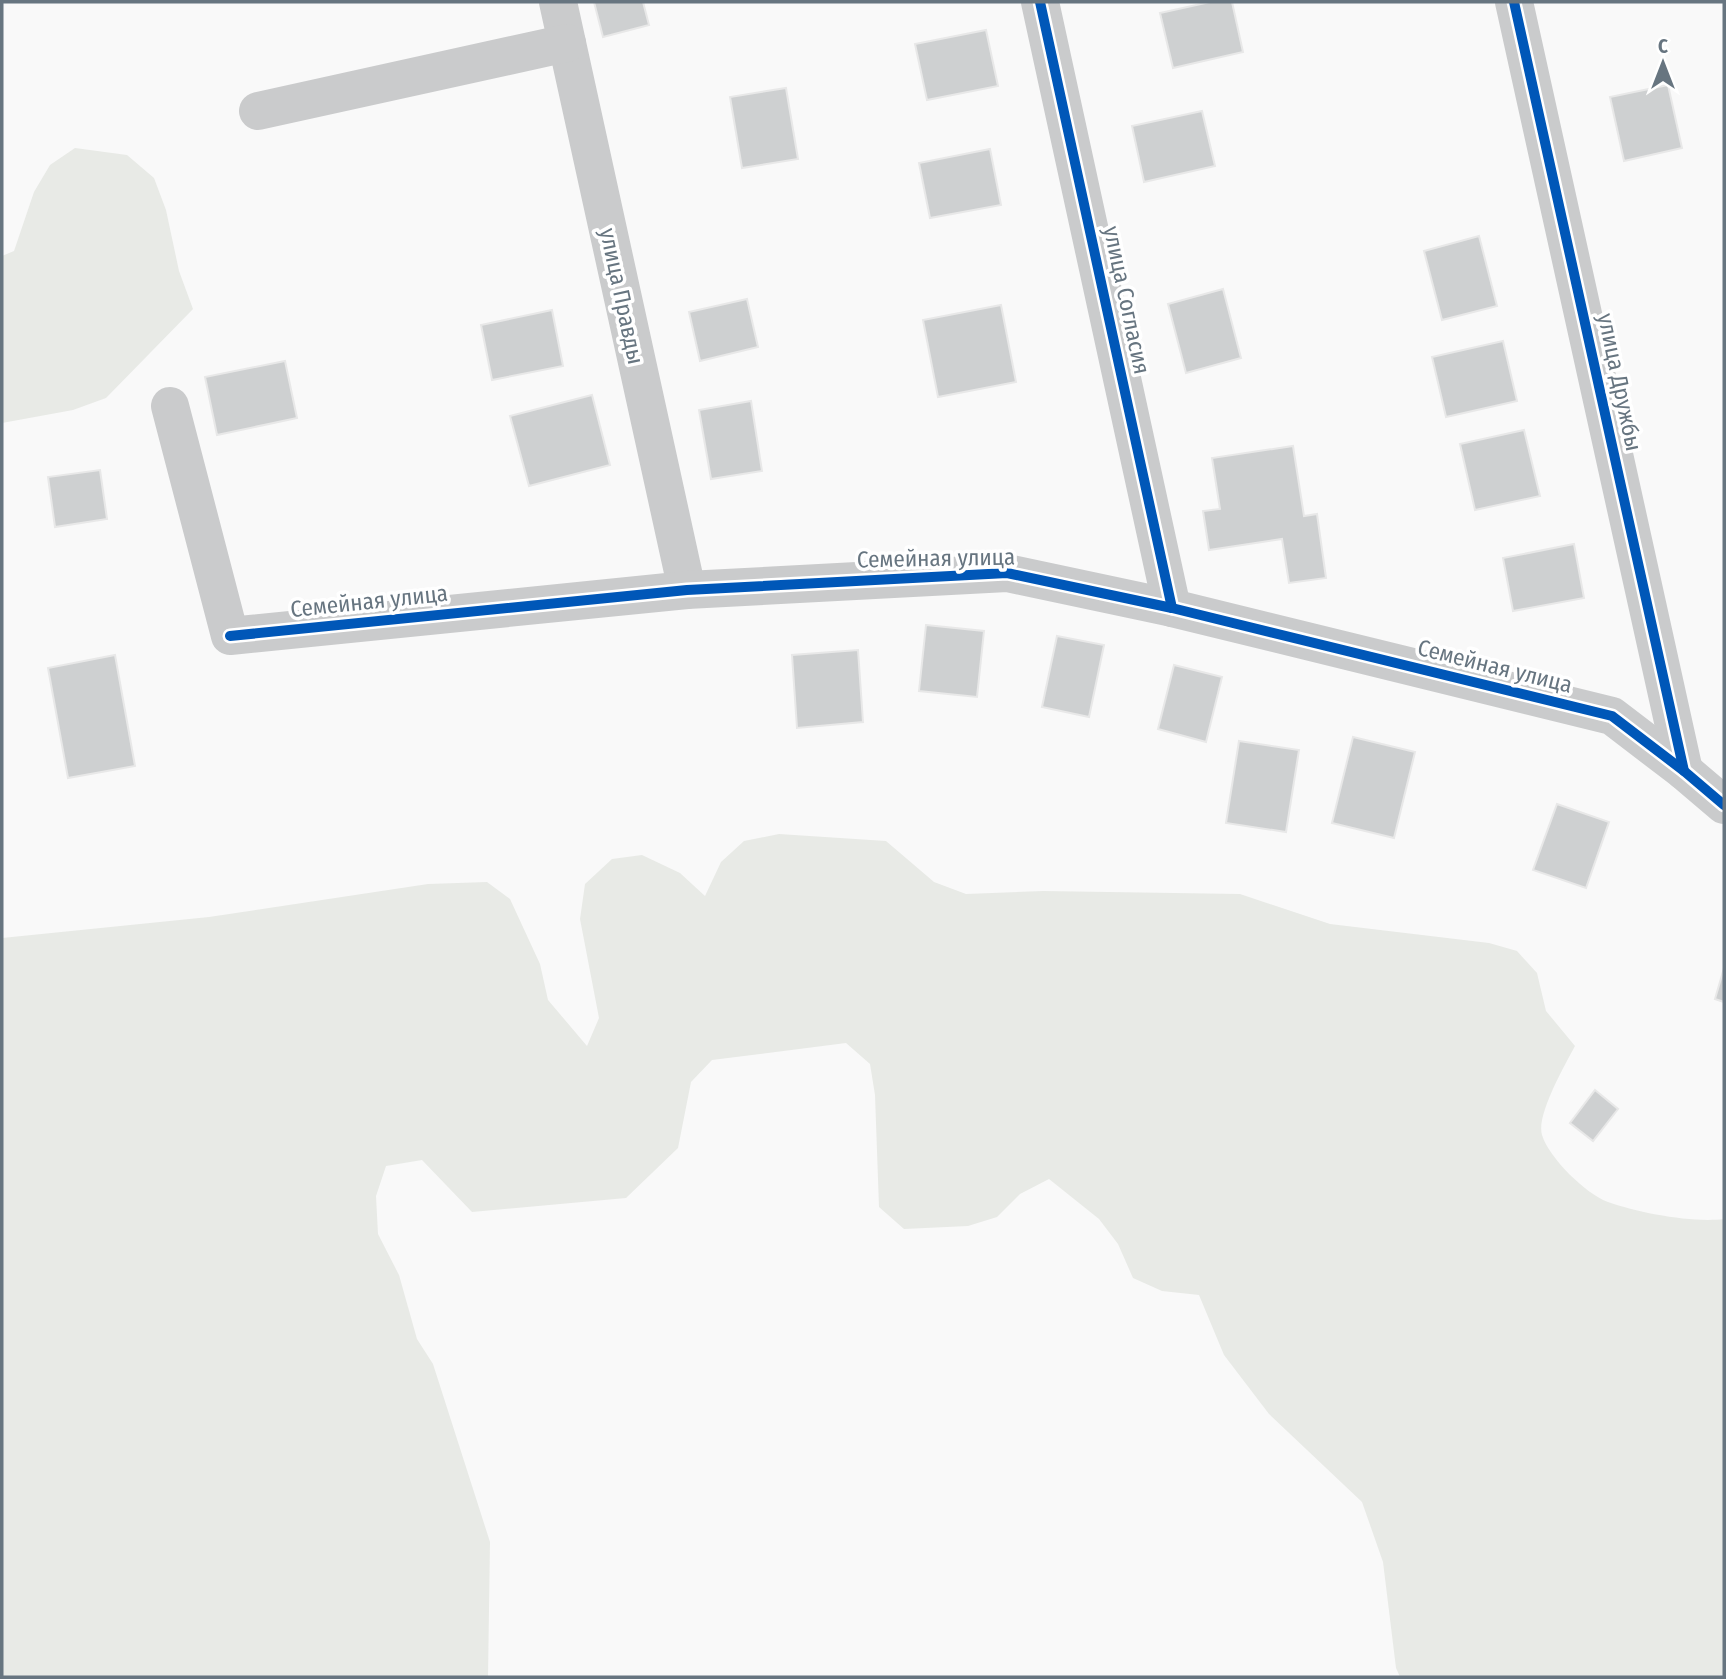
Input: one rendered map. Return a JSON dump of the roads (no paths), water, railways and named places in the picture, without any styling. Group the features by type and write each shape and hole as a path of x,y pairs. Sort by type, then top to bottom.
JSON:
{"street":[{"name":"улица Правды","path":"558,2 687,590"},
{"name":"улица Согласия","path":"1040,2 1172,608"},
{"name":"улица Дружбы","path":"1514,2 1684,771"},
{"path":"258,111 567,43"},
{"name":"Семейная улица","path":"170,406 230,636 687,590 1007,573 1172,608 1612,716 1724,805"}]}
